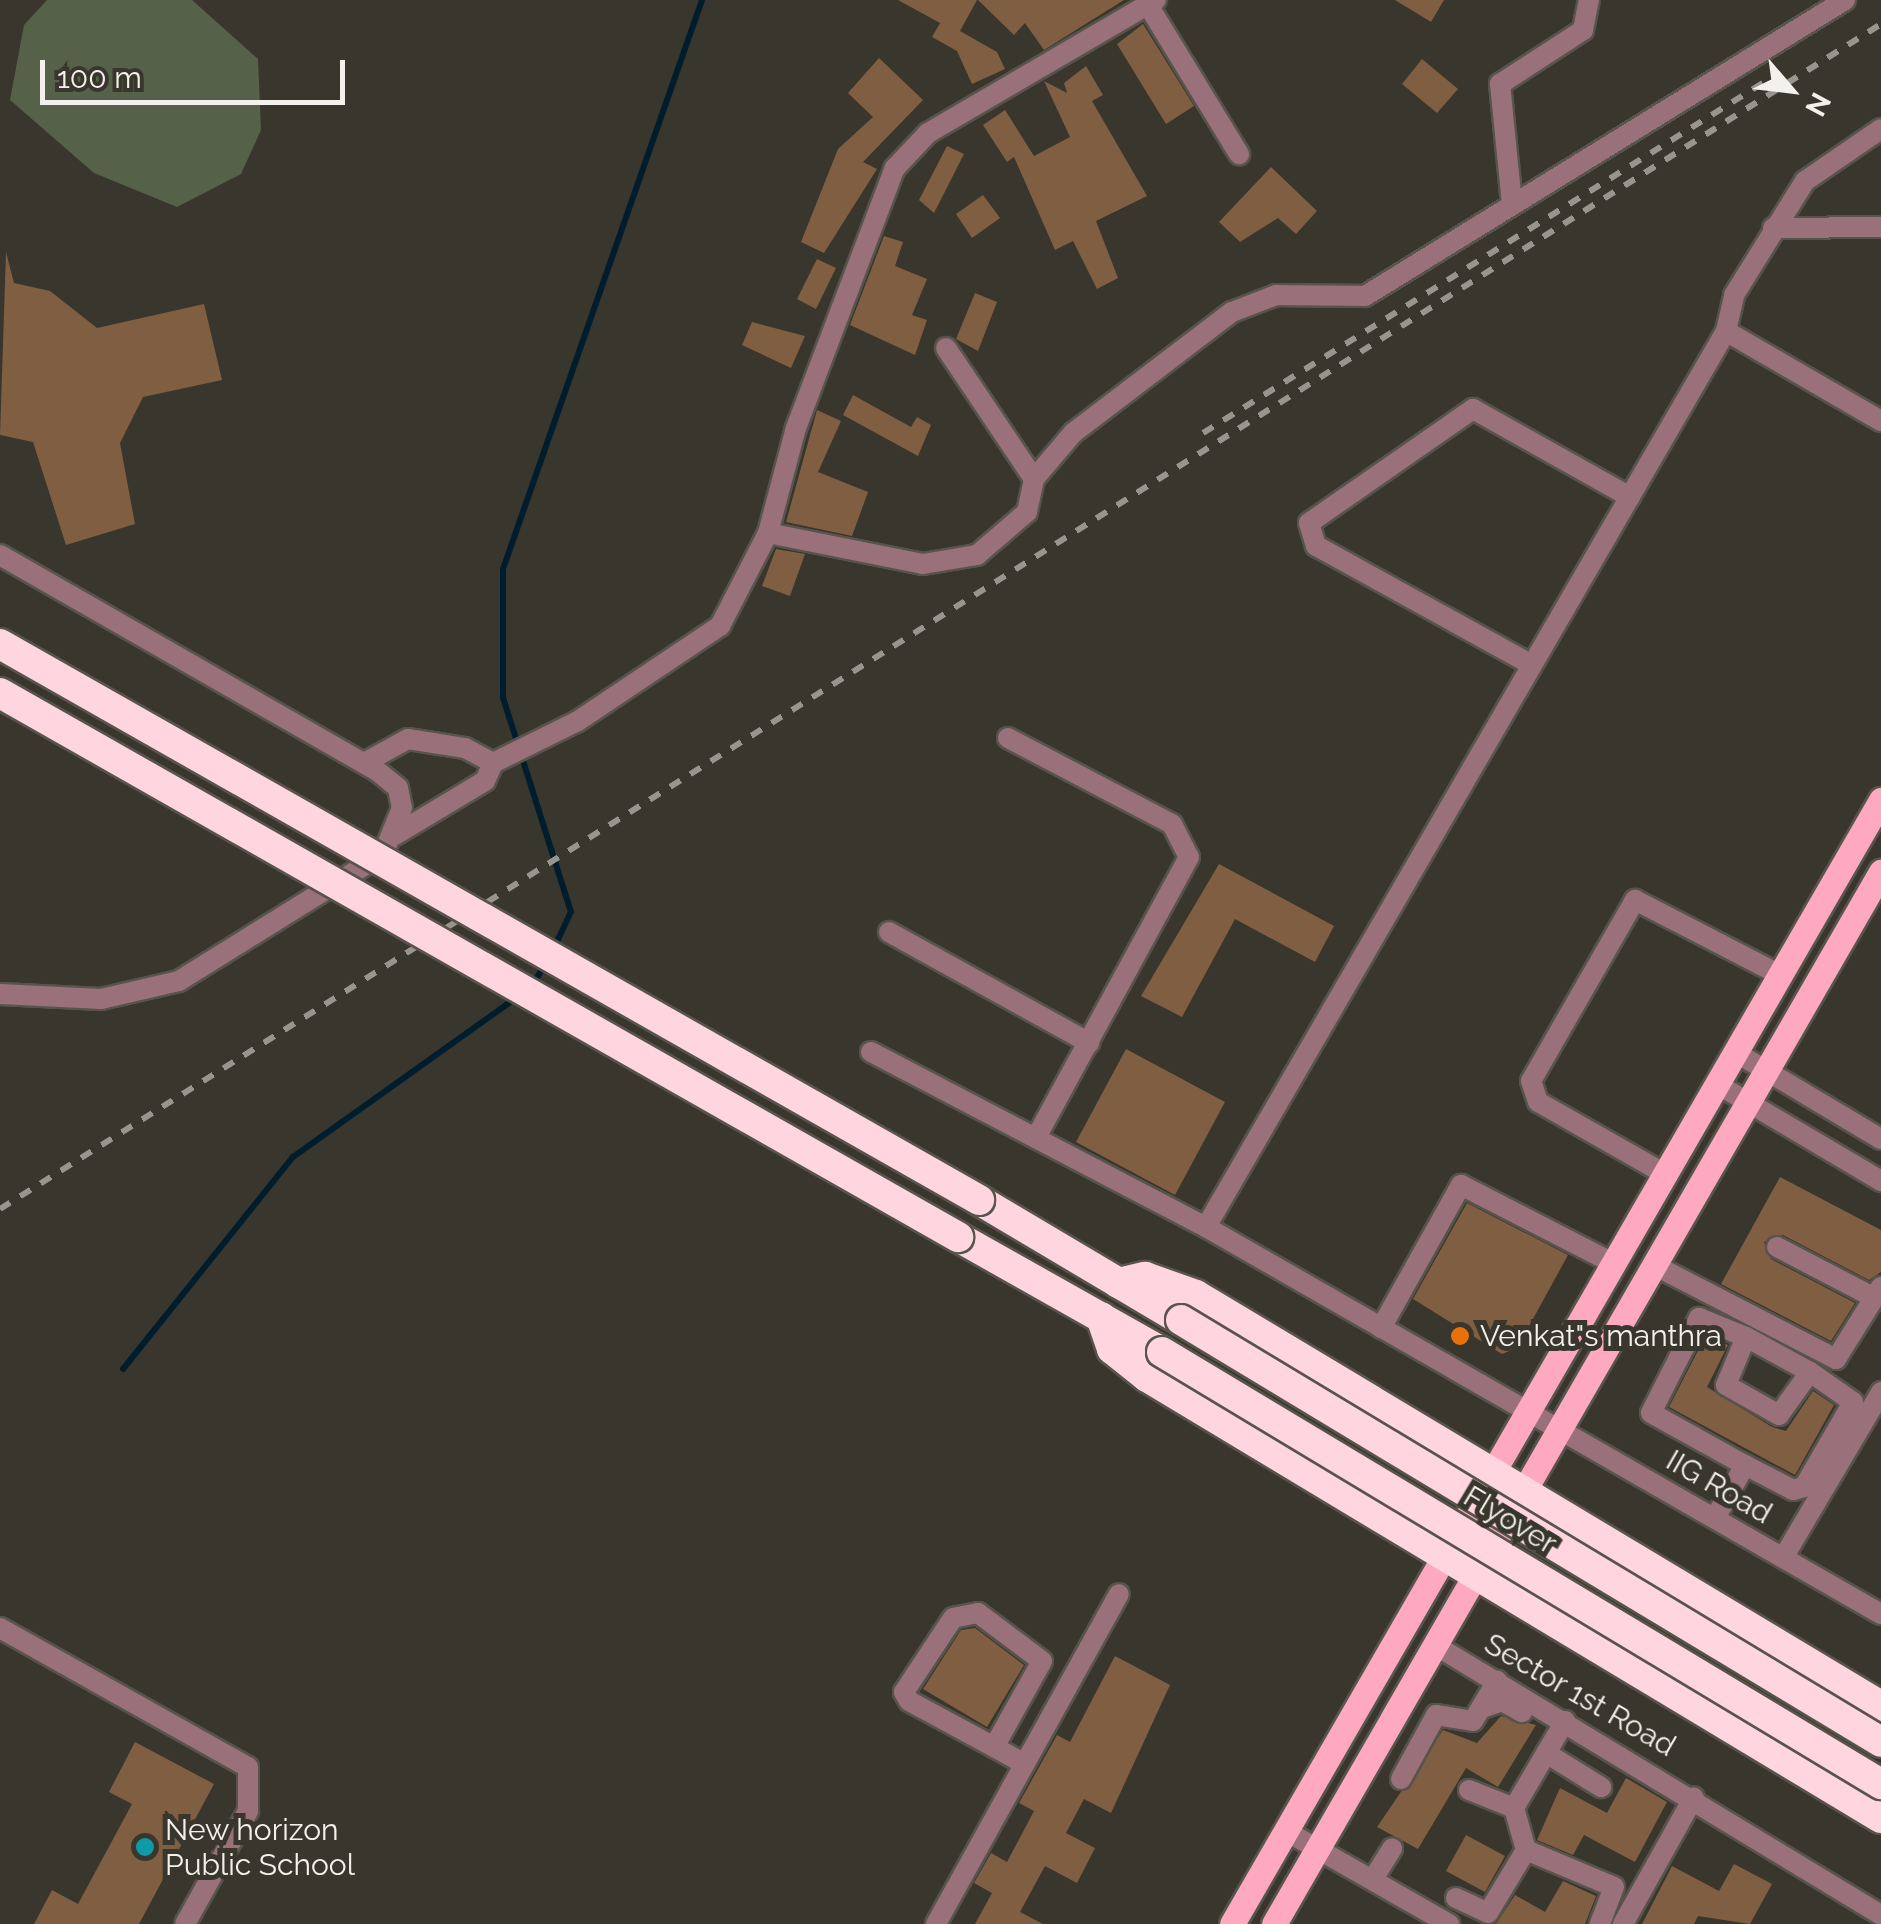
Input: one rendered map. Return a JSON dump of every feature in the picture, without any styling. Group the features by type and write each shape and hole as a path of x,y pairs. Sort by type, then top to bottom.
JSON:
{"highway":[{"name":"Flyover","path":"0,644 979,1200 1881,1742"},
{"name":"Flyover","path":"0,693 1102,1317 1881,1784"},
{"path":"1118,1283 1145,1277 1196,1295 1881,1706"},
{"path":"1102,1317 1112,1349 1147,1377 1881,1818"}],"main road":[{"path":"1232,1924 1881,800"},
{"path":"1274,1924 1881,872"}],"street":[{"path":"1512,204 1500,84 1583,30 1588,0"},
{"path":"768,532 923,564 977,554 1027,512 1034,479 1073,433 1232,312 1276,296 1365,296 1845,0"},
{"path":"395,835 485,781 497,762 578,721 709,637 768,532 796,428 895,168 928,133 1152,2 1240,154"},
{"path":"1206,1226 1726,331 1734,295 1772,228 1806,182 1881,128"},
{"path":"1772,228 1881,227"},
{"path":"1726,331 1881,421"},
{"path":"946,348 1034,479"},
{"path":"1532,665 1316,546 1309,523 1473,409 1630,497"},
{"path":"0,555 364,763 398,788 395,835 384,854 179,982 101,999 0,994"},
{"path":"1008,738 1172,824 1190,858 1036,1138"},
{"path":"364,763 408,739 465,748 497,762"},
{"path":"1665,1174 1538,1102 1530,1081 1635,900 1780,974"},
{"path":"889,932 1090,1043"},
{"name":"IIG Road","path":"871,1052 1206,1226 1881,1614"},
{"path":"1735,1052 1881,1138"},
{"path":"1717,1084 1881,1181"},
{"path":"1381,1328 1461,1184 1614,1264"},
{"path":"1654,1265 1836,1359 1878,1293 1776,1247"},
{"path":"1699,1318 1746,1337 1810,1372 1852,1402 1804,1487 1793,1490 1650,1409 1699,1318"},
{"path":"1746,1337 1726,1385 1779,1415 1810,1372"},
{"path":"1783,1558 1881,1392"},
{"path":"1715,1518 1745,1465"},
{"path":"936,1924 1119,1594"},
{"path":"994,1747 1042,1661 978,1613 953,1618 904,1692 994,1747 1025,1764"},
{"path":"0,1628 248,1767 248,1810 185,1924"},
{"name":"Sector 1st Road","path":"1434,1645 1694,1797 1881,1915"},
{"path":"1400,1779 1436,1716 1473,1721 1497,1681"},
{"path":"1482,1708 1502,1701 1522,1712"},
{"path":"1456,1898 1488,1913 1526,1850 1514,1808 1565,1721"},
{"path":"1546,1753 1601,1787"},
{"path":"1469,1790 1514,1808"},
{"name":"Sector 1st Road","path":"1623,1924 1694,1797"},
{"path":"1286,1831 1449,1924"},
{"path":"1374,1879 1392,1849"},
{"path":"1526,1850 1614,1887 1600,1924"}],"green space":[{"path":"47,0 192,0 258,59 261,130 241,174 177,207 94,173 10,100 24,25"}],"building":[{"path":"898,0 977,0 960,31 997,52 1005,69 972,84 957,51 932,37 940,23"},
{"path":"978,0 1124,0 1044,50 1025,23 1014,35"},
{"path":"1395,0 1444,0 1431,22"},
{"path":"1143,24 1194,106 1166,124 1117,44"},
{"path":"879,58 923,100 863,162 877,169 824,253 801,242 838,149 873,117 848,93"},
{"path":"1422,59 1458,89 1437,113 1402,84"},
{"path":"1086,66 1103,95 1092,101 1147,196 1096,221 1118,278 1097,289 1073,241 1055,250 1014,157 1007,162 983,125 1005,110 1034,156 1070,137 1044,81 1067,93 1064,83"},
{"path":"947,146 964,154 934,213 919,200"},
{"path":"1271,167 1317,211 1296,234 1278,218 1240,242 1219,222"},
{"path":"983,195 1000,218 972,238 956,214"},
{"path":"884,236 903,242 895,266 927,279 912,315 927,320 915,355 850,325"},
{"path":"6,252 14,283 50,291 97,328 204,304 222,380 143,397 120,443 135,524 66,545 33,442 0,435"},
{"path":"817,259 836,268 816,309 797,299"},
{"path":"975,293 997,302 978,351 956,339"},
{"path":"752,322 805,336 791,368 742,345"},
{"path":"853,395 911,427 917,417 931,425 918,456 843,415"},
{"path":"817,410 841,421 818,472 868,492 852,536 786,522"},
{"path":"776,549 805,554 790,596 762,586"},
{"path":"1219,864 1334,926 1315,962 1235,919 1182,1017 1141,996"},
{"path":"1126,1049 1225,1102 1175,1195 1076,1142"},
{"path":"1780,1177 1881,1230 1881,1272 1869,1280 1783,1235 1764,1242 1771,1259 1855,1303 1831,1341 1721,1284"},
{"path":"1467,1203 1568,1255 1517,1348 1502,1354 1413,1299"},
{"path":"1706,1335 1728,1345 1707,1387 1772,1427 1786,1431 1813,1391 1834,1405 1795,1475 1669,1407"},
{"path":"975,1628 1024,1665 987,1727 923,1689 961,1630"},
{"path":"1115,1656 1170,1685 1111,1813 1084,1799 1066,1833 1095,1848 1077,1883 1045,1866 1020,1912 1043,1924 975,1924 992,1893 974,1883 991,1853 1007,1862 1034,1811 1019,1803 1057,1735 1070,1742"},
{"path":"1501,1716 1536,1725 1498,1787 1466,1768 1418,1849 1377,1827 1443,1730 1477,1743"},
{"name":"New horizon Public School","path":"135,1742 214,1784 139,1924 34,1924 52,1890 78,1904 132,1804 109,1792"},
{"path":"1626,1778 1667,1802 1635,1862 1584,1835 1573,1855 1537,1840 1560,1788 1607,1813"},
{"path":"1466,1835 1505,1856 1485,1892 1446,1871"},
{"path":"1734,1864 1772,1884 1750,1924 1698,1916 1694,1924 1642,1924 1672,1866 1719,1891"},
{"path":"1563,1881 1596,1896 1585,1924 1496,1924 1515,1895 1545,1912"}],"waterway":[{"path":"555,946 571,912 503,697 503,569 702,0"},
{"path":"532,985 547,962"},
{"path":"123,1369 293,1157 519,996"}],"railway":[{"path":"0,1209 1881,24"},
{"path":"1203,433 1779,73"}],"place":[{"name":"Venkat\"s manthra","path":"1460,1336"},
{"name":"New horizon Public School","path":"145,1847"}]}
